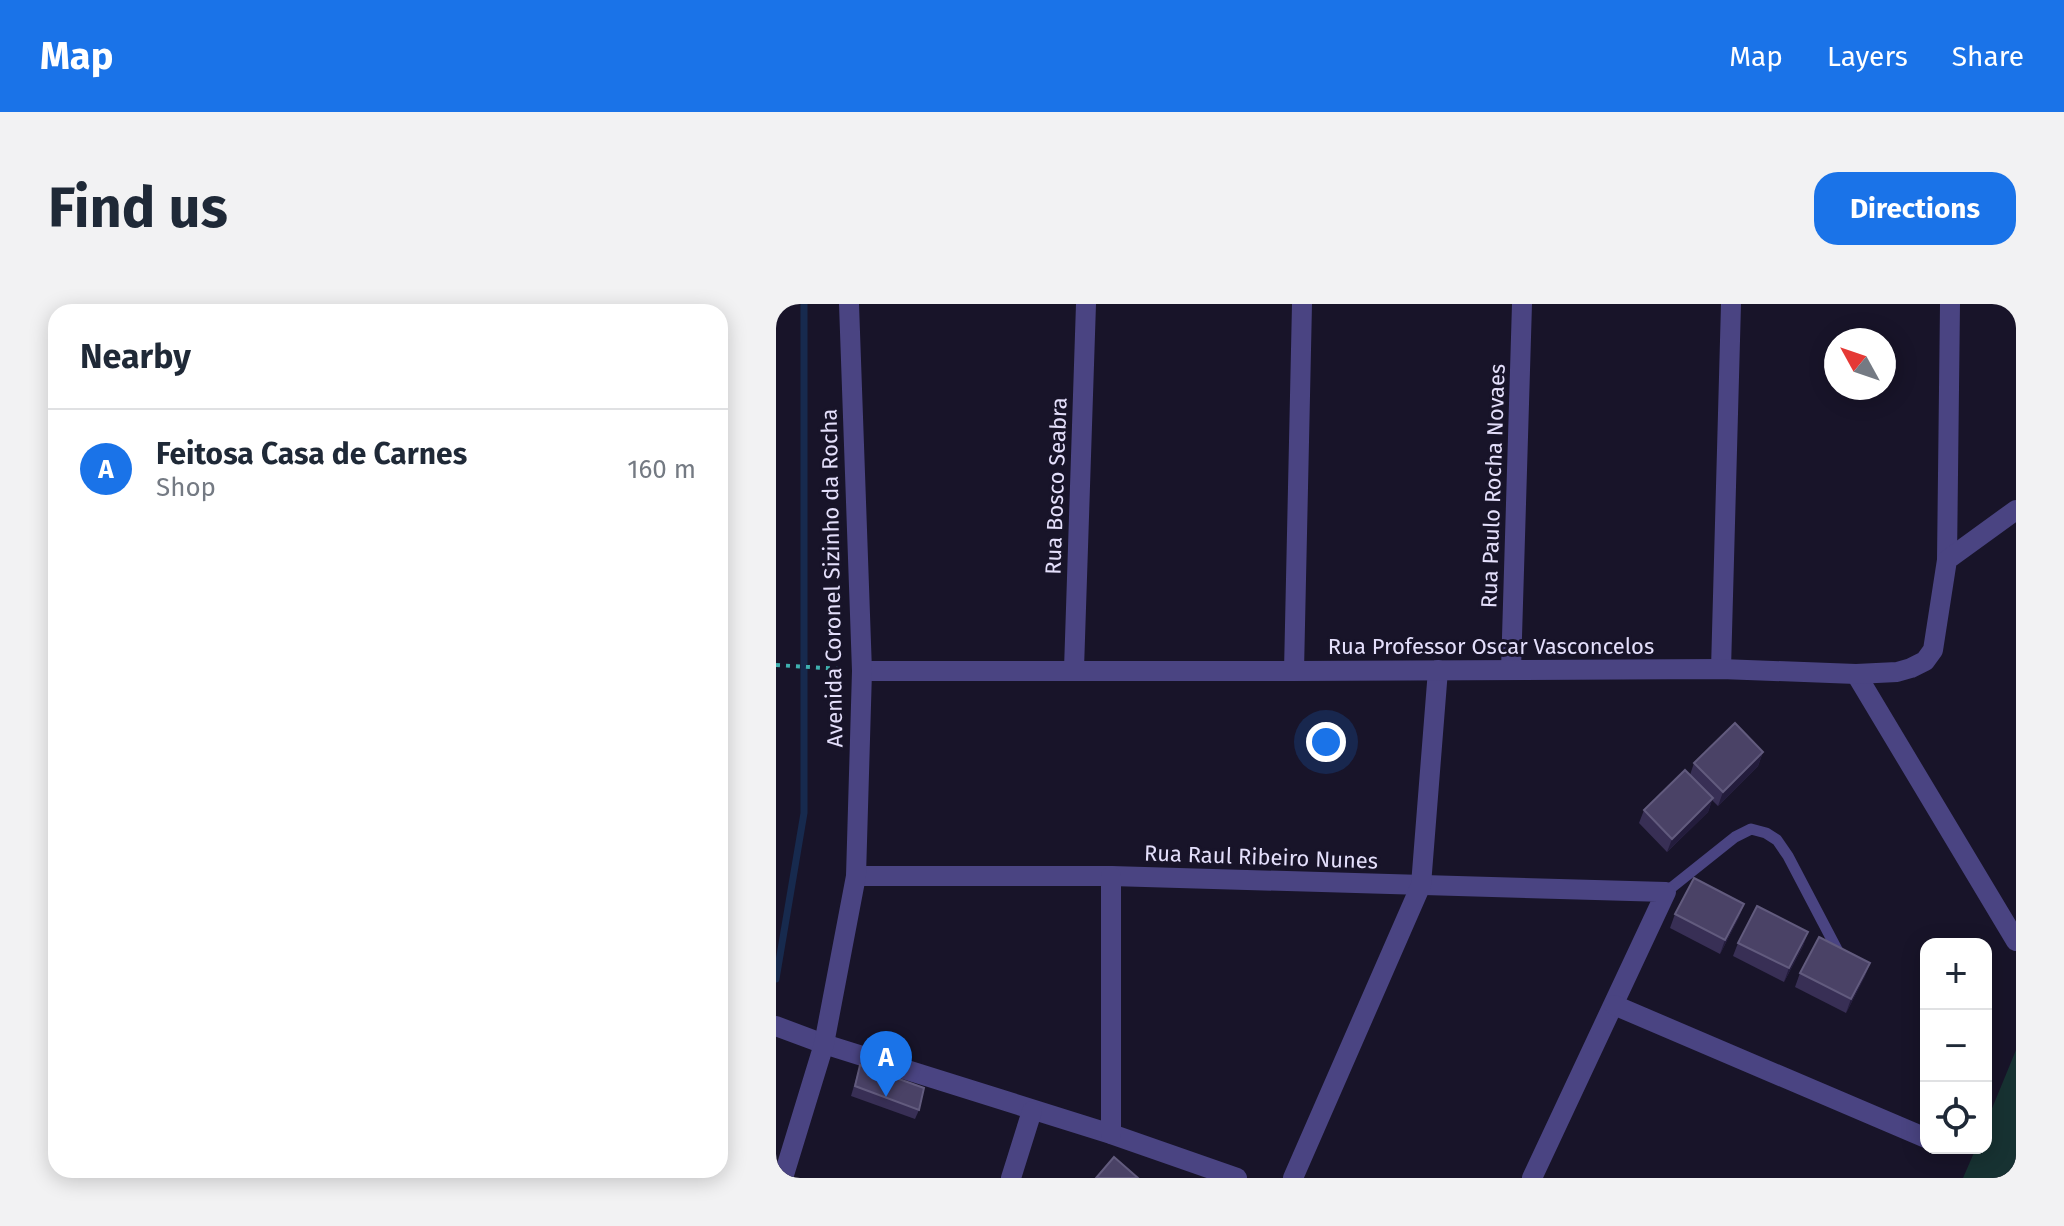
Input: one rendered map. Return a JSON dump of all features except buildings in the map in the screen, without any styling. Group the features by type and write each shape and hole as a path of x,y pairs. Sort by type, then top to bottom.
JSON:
{"street":[{"name":"Avenida Coronel Sizinho da Rocha","path":"783,1178 824,1044 856,876 862,671 849,304"},
{"name":"Rua Bosco Seabra","path":"1074,669 1086,304"},
{"path":"1294,671 1302,304"},
{"name":"Rua Paulo Rocha Novaes","path":"1511,670 1522,304"},
{"path":"1721,669 1731,304"},
{"path":"1947,560 1950,304"},
{"path":"1947,560 2016,510"},
{"name":"Rua Professor Oscar Vasconcelos","path":"862,671 1721,669 1856,674 1897,672 1925,661 1933,650 1947,560"},
{"path":"1293,1178 1421,885 1438,670"},
{"path":"1856,674 2016,941"},
{"name":"Rua Raul Ribeiro Nunes","path":"856,876 1111,876 1666,892"},
{"path":"1111,876 1111,1134"},
{"path":"1536,1177 1666,892"},
{"path":"1614,1005 1920,1135"},
{"path":"776,1026 1237,1178"},
{"path":"1011,1178 1032,1111"}],"lane":[{"path":"1666,892 1735,837 1751,829 1766,833 1777,840 1788,856 1841,957"}],"path":[{"path":"776,665 862,671"}],"green space":[{"path":"2016,1050 2016,1178 1963,1178 1973,1154 1992,1154 1992,1108"}],"waterway":[{"path":"776,979 804,813 804,304"}],"place":[{"name":"Feitosa Casa de Carnes","path":"886,1097"}]}
